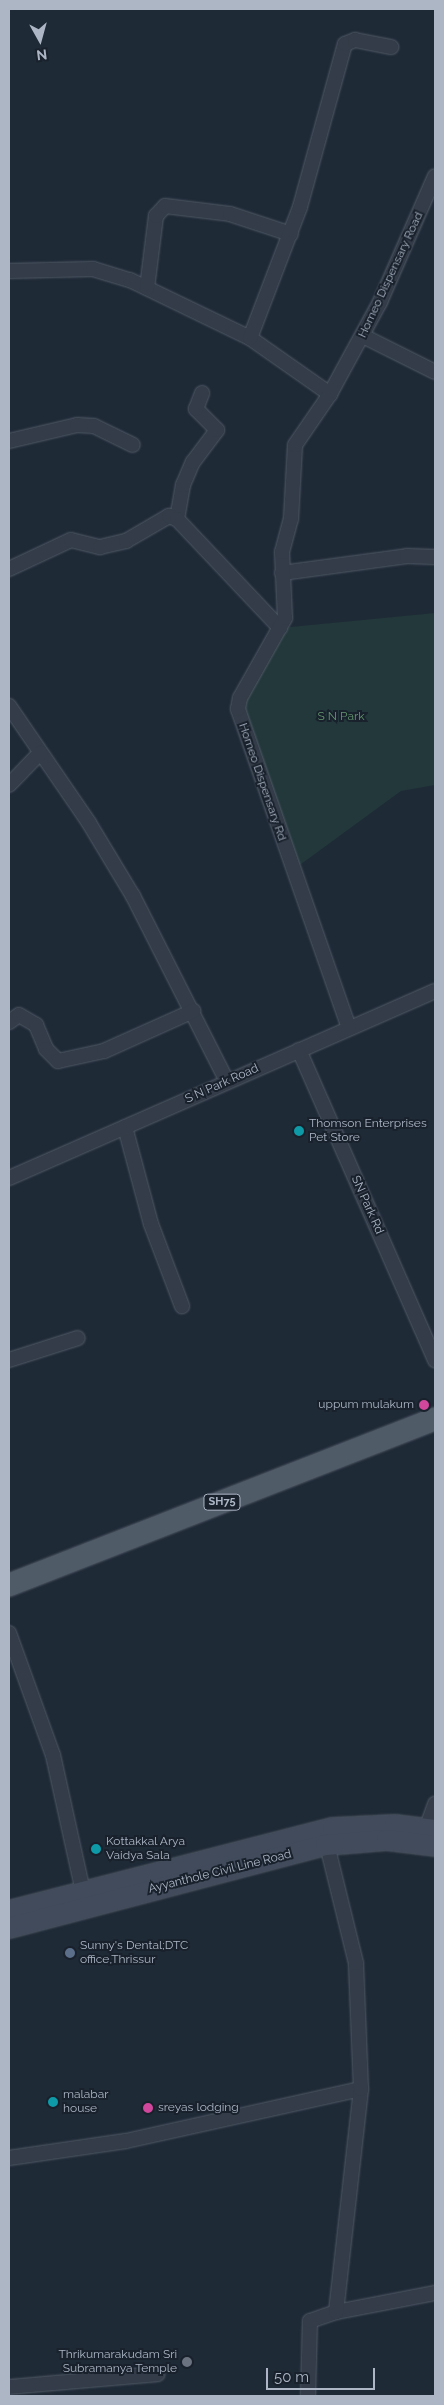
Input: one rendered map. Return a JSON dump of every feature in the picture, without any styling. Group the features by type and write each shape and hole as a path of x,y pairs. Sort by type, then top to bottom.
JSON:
{"main road":[{"name":"SH75","path":"9,1585 435,1419"},
{"name":"Ayyanthole Civil Line Road","path":"9,1928 140,1884 325,1838 355,1825 386,1833 432,1835"},
{"name":"Ayyanthole Civil Line Road","path":"9,1911 83,1890 140,1884"}],"street":[{"path":"250,338 291,234 345,44 355,40 391,47"},
{"name":"Homeo Dispensary Road","path":"343,373 363,336 435,176"},
{"path":"147,288 156,216 165,206 230,214 291,234"},
{"path":"9,271 93,269 147,288 250,338 330,394"},
{"path":"363,336 435,372"},
{"name":"Homeo Dispensary Rd","path":"343,373 295,445 291,519 282,552 282,573 286,601 285,618 240,698 240,721 349,1028"},
{"path":"177,519 182,484 193,462 217,430 196,409 202,393"},
{"path":"9,441 77,425 94,426 133,445"},
{"path":"9,570 71,540 100,547 126,541 160,518 169,516 177,519 280,628"},
{"path":"282,573 398,557 435,557"},
{"path":"9,706 89,823 133,896 227,1081"},
{"path":"9,785 40,753"},
{"name":"S N Park Road","path":"9,1178 435,991"},
{"path":"9,1022 19,1015 36,1025 46,1050 58,1061 104,1051 193,1011"},
{"name":"SN Park Rd","path":"299,1050 435,1360"},
{"path":"125,1127 151,1224 182,1306"},
{"path":"9,1360 78,1338"},
{"path":"9,1633 53,1755 83,1890"},
{"path":"432,1835 435,1804"},
{"path":"325,1838 356,1963 361,2089 336,2312"},
{"path":"9,2158 126,2141 361,2089"},
{"path":"308,2396 310,2321 336,2312 435,2294"},
{"path":"9,2387 27,2391 157,2374"}],"green space":[{"name":"S N Park","path":"435,613 435,785 401,791 293,870 238,709 280,628"}],"place":[{"name":"Thomson Enterprises Pet Store","path":"299,1131"},
{"name":"uppum mulakum","path":"424,1405"},
{"name":"Kottakkal Arya Vaidya Sala","path":"96,1849"},
{"name":"Sunny's Dental;DTC office,Thrissur","path":"70,1953"},
{"name":"malabar house","path":"53,2102"},
{"name":"sreyas lodging","path":"148,2108"},
{"name":"Thrikumarakudam Sri Subramanya Temple","path":"187,2362"}]}
